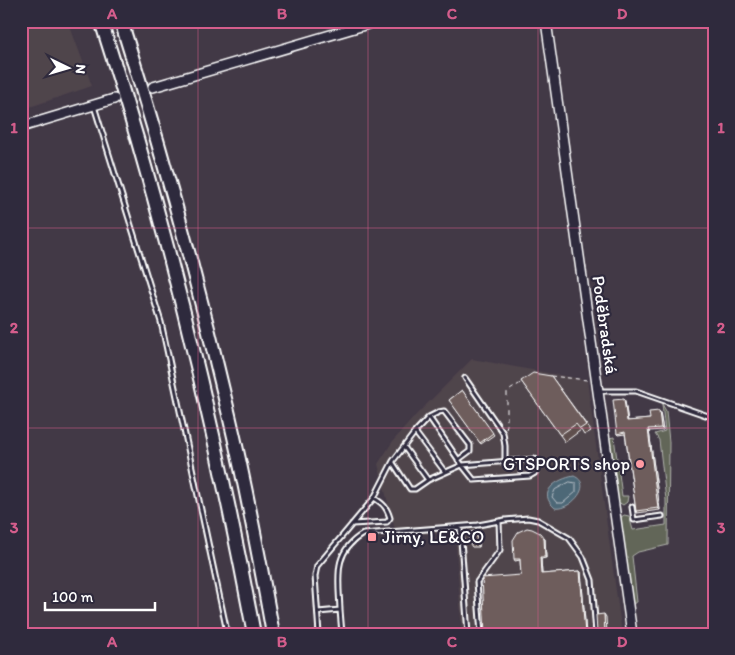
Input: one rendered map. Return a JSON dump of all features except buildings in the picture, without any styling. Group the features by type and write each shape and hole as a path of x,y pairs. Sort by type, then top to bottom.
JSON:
{"highway":[{"path":"101,21 124,94 183,304 210,420 254,634"},
{"path":"121,21 186,240 203,308 232,426 273,634"}],"main road":[{"path":"152,87 378,21"},
{"name":"Poděbradská","path":"546,21 632,634"},
{"path":"21,127 114,99"}],"lane":[{"path":"94,105 161,322 226,634"},
{"path":"465,378 503,433 505,461"},
{"path":"598,392 636,390 714,418"},
{"path":"319,634 315,576 317,566 374,498 393,461 429,417 444,411 470,445 470,451 458,460"},
{"path":"393,461 410,489 462,466 535,460 537,469 535,473 530,476 474,480 462,466 429,417"},
{"path":"415,432 445,472"},
{"path":"404,447 428,480"},
{"path":"351,524 387,522 390,518 388,510 383,503 374,498"},
{"path":"632,507 634,520 662,516"},
{"path":"342,634 338,573 344,552 356,538 364,534 460,527 528,518 538,520 568,538 582,557 592,580 596,634"},
{"path":"481,634 477,582 500,550 499,521"},
{"path":"460,527 468,634"},
{"path":"318,612 340,610"}],"path":[{"path":"551,376 587,380 598,392"},
{"path":"503,433 507,425 507,392 527,378"}],"shaded area":[{"path":"21,21 68,21 92,86 21,110"},
{"path":"472,359 587,380 622,634 462,634 455,534 396,534 378,464 393,441 415,416"}],"green space":[{"path":"662,404 666,411 669,442 668,545 638,552 632,556 637,602 632,604 620,518 624,515 629,516 633,530 666,525 666,500 659,440 655,434 665,431"},
{"path":"614,437 622,496 628,496 627,502 623,505 618,502 609,438"}],"water":[{"path":"574,476 580,480 582,485 581,491 573,502 567,506 555,508 550,502 548,492 556,483"}],"tunnel":[{"path":"119,97 148,89"}],"place":[{"name":"GTSPORTS shop","path":"640,464"},
{"name":"Jirny, LE&CO","path":"372,537"}]}
